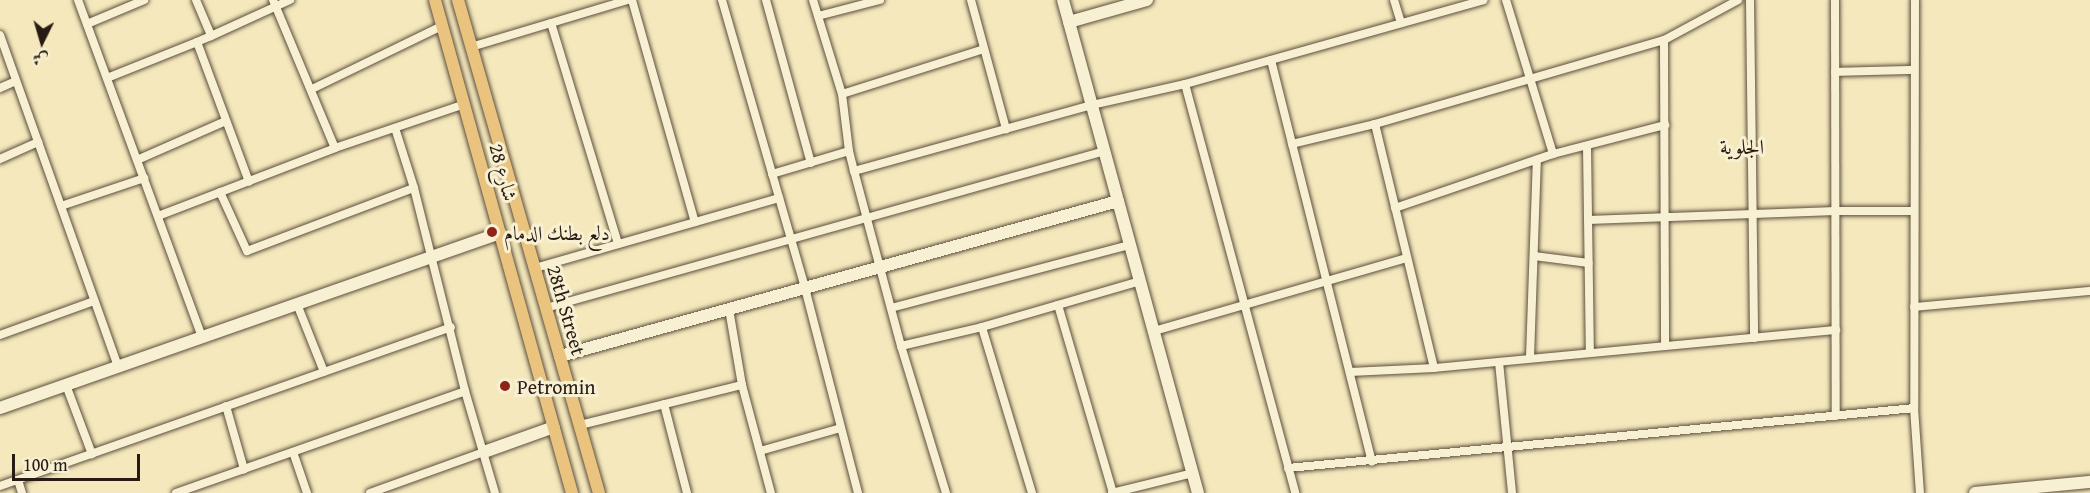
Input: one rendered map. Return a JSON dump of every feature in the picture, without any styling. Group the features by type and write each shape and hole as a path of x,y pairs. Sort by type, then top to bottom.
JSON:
{"main road":[{"name":"شارع 28","path":"435,0 572,493"},
{"name":"28th Street","path":"458,0 599,493"}],"street":[{"path":"78,0 202,337"},
{"path":"87,24 144,0"},
{"path":"196,0 211,36"},
{"path":"107,78 211,36 274,3 290,0"},
{"path":"471,47 630,0 695,222"},
{"path":"722,0 805,288 858,493"},
{"path":"766,0 811,163"},
{"path":"813,0 842,94 849,152 866,219 901,346 946,493"},
{"path":"818,16 880,0"},
{"path":"971,0 1006,129"},
{"path":"1063,0 1198,493"},
{"path":"1069,22 1147,0"},
{"path":"1394,0 1401,23"},
{"path":"854,171 1092,105 1185,84 1483,0"},
{"path":"1506,0 1553,154"},
{"path":"1292,144 1375,124 1664,40 1738,0"},
{"path":"1750,0 1754,338"},
{"path":"1835,0 1836,416"},
{"path":"1915,0 1914,408 1920,493"},
{"path":"274,3 335,148"},
{"path":"551,23 618,244"},
{"path":"312,89 442,26"},
{"path":"0,34 118,367"},
{"path":"1664,40 1665,346"},
{"path":"197,42 249,182"},
{"path":"842,94 984,49"},
{"path":"1271,60 1372,461"},
{"path":"1835,72 1914,70"},
{"path":"0,88 16,81"},
{"path":"1185,84 1295,493"},
{"path":"158,216 335,148 465,104"},
{"path":"137,160 226,121"},
{"path":"1375,124 1434,368"},
{"path":"1395,208 1553,154 1665,125"},
{"path":"395,128 414,188 451,327 465,391 495,493"},
{"path":"0,159 38,142"},
{"path":"1587,146 1590,353"},
{"path":"546,308 1105,151"},
{"path":"772,174 849,152"},
{"path":"1530,357 1537,160"},
{"path":"61,206 144,178"},
{"path":"220,192 246,251 414,188"},
{"path":"535,268 779,198"},
{"path":"560,356 1118,201"},
{"path":"1588,220 1836,212 1914,212"},
{"path":"0,408 501,233"},
{"path":"891,308 1130,245"},
{"path":"1534,256 1589,263"},
{"path":"1154,331 1407,258"},
{"path":"901,346 982,327 1140,281"},
{"path":"1914,307 2090,291"},
{"path":"0,335 94,301"},
{"path":"297,304 324,372"},
{"path":"1058,305 1113,493 1193,473"},
{"path":"729,309 742,385 771,493"},
{"path":"0,486 451,327"},
{"path":"982,327 1032,493"},
{"path":"1350,372 1434,368 1530,357 1836,330"},
{"path":"1499,362 1512,493"},
{"path":"66,385 92,454"},
{"path":"580,425 742,385"},
{"path":"176,493 201,489 244,469 465,391"},
{"path":"664,404 687,493"},
{"path":"226,406 244,469"},
{"path":"1288,468 1914,408"},
{"path":"370,493 554,427"},
{"path":"760,451 841,428"},
{"path":"293,452 307,493"},
{"path":"18,480 22,493"},
{"path":"1975,493 2090,482"}],"place":[{"name":"دلع بطنك الدمام","path":"492,232"},
{"name":"Petromin","path":"505,386"}],"district":[{"name":"الجلوية","path":"1742,147"}]}
